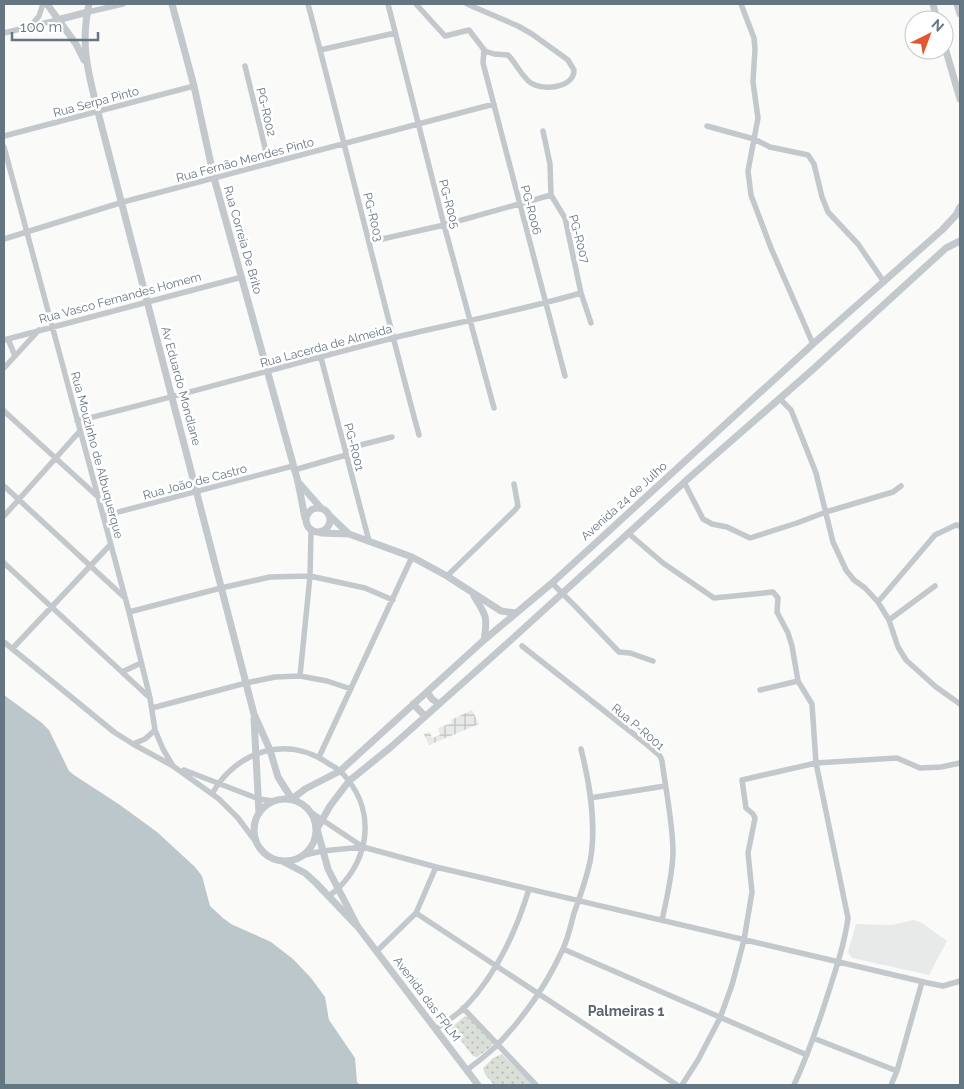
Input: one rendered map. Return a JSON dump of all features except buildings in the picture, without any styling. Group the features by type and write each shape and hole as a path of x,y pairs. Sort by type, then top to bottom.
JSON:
{"street":[{"path":"30,27 39,16 45,4 76,44 86,64"},
{"path":"4,33 58,20 88,8 121,4"},
{"name":"Rua Correia De Brito","path":"172,4 194,86 214,178 298,482 305,518"},
{"name":"PG-R003","path":"308,4 393,338 420,436"},
{"name":"PG-R005","path":"388,4 444,225 494,408"},
{"path":"416,4 445,36 469,30 484,49 494,54 508,55 530,83 538,86 562,85 568,83 574,76 572,65 568,60 532,34 466,4"},
{"path":"741,4 754,38 755,49 752,82 758,118 748,170 751,195 771,248 813,344"},
{"path":"957,4 960,14"},
{"path":"86,64 84,29 88,8"},
{"path":"320,50 396,33"},
{"name":"PG-R006","path":"484,49 483,63 565,376"},
{"path":"949,60 960,99"},
{"name":"Av Eduardo Mondlane","path":"86,64 254,714"},
{"name":"PG-R002","path":"244,66 269,164"},
{"name":"Rua Serpa Pinto","path":"4,136 194,86"},
{"name":"Rua Fernão Mendes Pinto","path":"4,239 123,202 494,104"},
{"path":"707,126 754,139 770,148 808,155 812,159 828,212 858,244 884,282"},
{"name":"PG-R007","path":"543,131 550,164 551,194 565,218 581,293 591,323"},
{"name":"Rua Mouzinho de Albuquerque","path":"4,147 125,599 150,698 155,730 173,766"},
{"path":"369,242 444,225 551,194"},
{"name":"Avenida 24 de Julho","path":"292,799 305,789 340,771 484,640 552,583 813,344 942,230 956,215 960,207"},
{"path":"305,855 314,843 317,829 322,819 349,781 439,704 946,248 960,241"},
{"name":"Rua Vasco Fernandes Homem","path":"6,340 242,276"},
{"name":"Rua Lacerda de Almeida","path":"77,421 172,398 393,338 546,303 581,293"},
{"path":"4,368 39,330"},
{"path":"6,340 16,356"},
{"name":"PG-R001","path":"321,358 369,541"},
{"path":"780,399 790,410 816,473 833,542 846,570 878,602 889,620 898,648 906,660 936,687 960,704"},
{"path":"4,410 96,495"},
{"path":"4,516 79,432"},
{"name":"Rua João de Castro","path":"103,516 294,468 392,437"},
{"path":"691,457 700,468"},
{"path":"680,466 703,519 712,524 727,527 750,538 893,492 901,486"},
{"path":"298,482 321,508 349,534"},
{"path":"447,576 518,506 514,484"},
{"path":"4,486 125,599"},
{"path":"300,676 310,576 311,531 306,525 305,518 309,511 321,508"},
{"path":"321,532 328,528 330,516"},
{"path":"878,602 935,535 956,525 960,526"},
{"path":"311,531 349,534 412,557 447,576 501,611 516,613"},
{"path":"628,533 663,563 714,598 773,592 778,598 777,612 790,639 798,680 812,704 816,763 848,918 839,962 807,1055 794,1085"},
{"path":"12,649 110,545"},
{"path":"319,756 412,557"},
{"path":"4,563 150,698"},
{"path":"564,571 574,582"},
{"path":"128,612 221,588 270,578 310,576 365,588 393,600"},
{"path":"552,583 619,652 630,653 653,661"},
{"path":"889,620 935,586"},
{"path":"473,593 486,615 484,640"},
{"path":"4,642 87,711 133,744 173,766 212,794 238,818 266,855 282,861 290,861 322,851 363,847"},
{"name":"Rua P-R001","path":"522,646 660,756 673,853 662,920"},
{"path":"122,672 141,663"},
{"path":"152,708 246,682 275,677 300,676 327,681 351,689"},
{"path":"760,690 798,680"},
{"path":"427,692 439,704"},
{"path":"413,704 425,716"},
{"path":"254,714 270,750 278,777 292,799"},
{"path":"254,714 259,813"},
{"path":"133,744 145,739 155,730"},
{"path":"212,794 228,772 244,760 270,750 287,749 306,752 319,756 340,771 349,781 362,808 365,831 363,847 353,872 329,896"},
{"path":"467,1070 498,1045 519,1021 539,993 563,949 591,854 592,820 590,798 587,772 581,750"},
{"path":"682,1085 698,1060 720,1018 732,985 744,940 752,892 748,853 755,818 746,808 742,780 816,763 897,758 920,768 941,767 960,763"},
{"path":"173,766 259,799 273,801"},
{"path":"590,798 665,786"},
{"path":"256,842 255,822 259,813 273,801 292,799 300,802 312,813 363,847 436,867 922,982 943,986 960,981"},
{"path":"312,813 317,829"},
{"name":"Avenida das FPLM","path":"317,829 322,851 338,889 358,927"},
{"name":"Avenida das FPLM","path":"282,861 305,873 358,927 478,1085"},
{"path":"377,951 416,913 436,867"},
{"path":"436,1029 463,1008 497,966 515,929 529,888"},
{"path":"416,913 677,1085"},
{"path":"563,949 807,1055"},
{"path":"890,1085 897,1071 922,982"},
{"path":"463,1008 536,1085"},
{"path":"813,1038 897,1071"}],"shaded area":[{"path":"4,695 49,730 69,771 157,832 195,867 202,876 210,906 223,918 231,924 271,942 293,959 311,978 325,997 329,1020 355,1058 357,1082 360,1085 4,1085"},
{"path":"472,710 479,724 429,745 424,734 430,732 432,738 440,735 438,728 452,723 451,720"},
{"path":"914,920 922,923 947,941 929,975 852,958 848,952 856,924 892,925"},
{"path":"465,1016 471,1019 493,1043 491,1047 477,1057 473,1056 451,1028"},
{"path":"502,1054 533,1085 494,1085 485,1074 483,1068 493,1058"}],"district":[{"name":"Palmeiras 1","path":"626,1011"}]}
